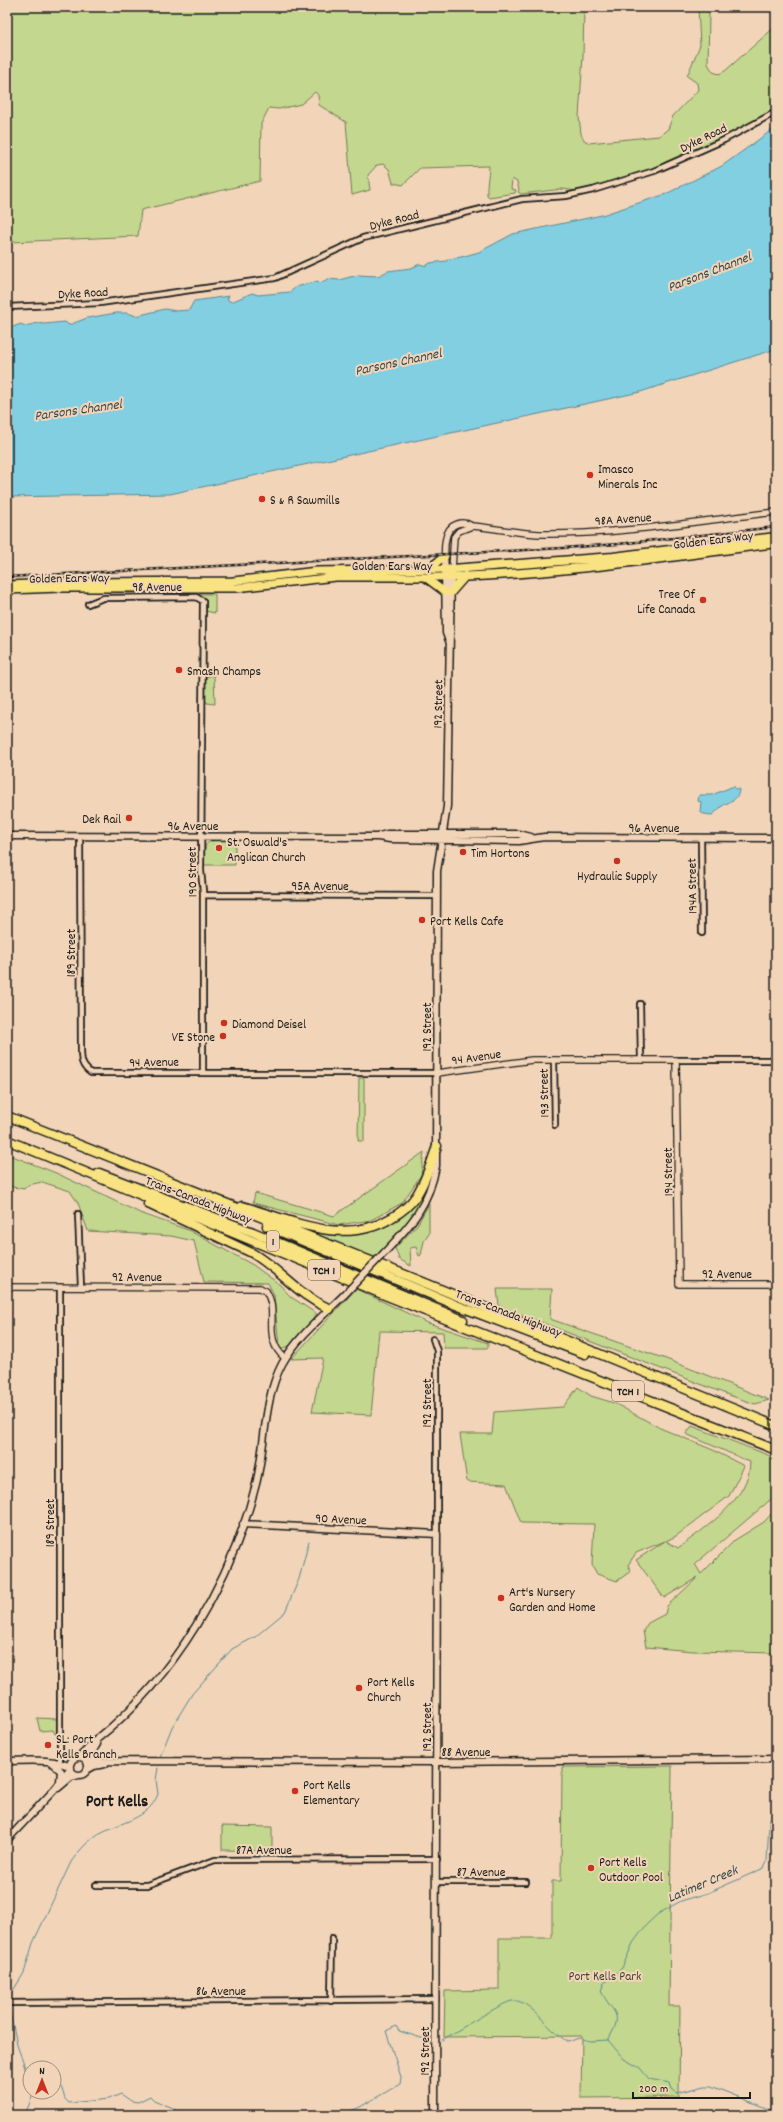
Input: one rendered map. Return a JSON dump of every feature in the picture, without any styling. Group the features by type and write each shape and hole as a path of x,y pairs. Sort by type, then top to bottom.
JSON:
{"highway":[{"name":"Golden Ears Way","path":"448,573 613,557 776,537"},
{"name":"Golden Ears Way","path":"448,573 465,576 566,568 776,543"},
{"path":"448,592 465,576"},
{"name":"Trans-Canada Highway","path":"7,1116 391,1269 776,1426"},
{"name":"Trans-Canada Highway","path":"7,1140 382,1294 535,1353 776,1450"},
{"name":"Trans-Canada Highway","path":"7,1140 253,1232 452,1315 535,1353"},
{"path":"196,1192 331,1232 355,1232 378,1226 399,1214 416,1197 426,1178 437,1146"},
{"path":"114,1185 136,1199 252,1253 268,1263 303,1295 330,1309"}],"main road":[{"path":"428,569 445,556"},
{"name":"Golden Ears Way","path":"7,585 81,582 233,581 317,570 428,569 448,573"},
{"name":"Golden Ears Way","path":"7,590 60,588 236,588 328,578 425,578 448,573"},
{"name":"192 Street","path":"102,1736 154,1683 185,1642 220,1580 243,1524 256,1484 273,1385 285,1358 295,1345 405,1231 425,1203 434,1178 437,1146 437,871 441,837 447,806 449,641 451,633 448,573"},
{"path":"425,578 448,592"},
{"name":"96 Avenue","path":"7,836 378,837 390,839 441,837 519,841 533,838 776,838"},
{"name":"90 Avenue","path":"243,1524 437,1534"},
{"name":"192 Street","path":"435,2115 437,1534"},
{"path":"7,1840 55,1789 71,1777 79,1775 87,1770 87,1761 93,1748 102,1736"},
{"path":"55,1789 76,1758 102,1736"},
{"path":"93,1748 96,1756 105,1761"},
{"path":"49,1762 60,1759 76,1758 87,1761"},
{"name":"88 Avenue","path":"87,1761 437,1762 776,1759"},
{"path":"7,1761 62,1763 70,1768 74,1773 79,1775"},
{"name":"88 Avenue","path":"87,1770 105,1761"},
{"path":"49,1762 61,1771 60,1781"}],"street":[{"name":"Dyke Road","path":"7,307 100,303 275,278 363,238 522,199 566,196 593,190 654,171 724,140 776,112"},
{"name":"98A Avenue","path":"472,526 537,534 559,534 657,526 776,512"},
{"name":"192 Street","path":"448,573 445,556 446,540 451,528 462,523 472,526"},
{"name":"192 Street","path":"448,573 454,537 459,531 472,526"},
{"name":"98 Avenue","path":"88,604 103,598 196,597 202,599"},
{"name":"190 Street","path":"202,599 201,871 203,895 203,1072"},
{"name":"189 Street","path":"80,836 81,1055 84,1068"},
{"name":"194A Street","path":"701,838 702,933"},
{"name":"95A Avenue","path":"203,895 437,896"},
{"path":"640,1004 641,1060"},
{"name":"94 Avenue","path":"84,1068 91,1073 437,1073 514,1062 554,1060 776,1060"},
{"name":"193 Street","path":"554,1060 555,1126"},
{"name":"194 Street","path":"676,1060 678,1284"},
{"path":"78,1214 81,1287"},
{"name":"92 Avenue","path":"678,1284 776,1284"},
{"name":"92 Avenue","path":"7,1287 256,1288 266,1291 269,1300 274,1346 285,1358"},
{"name":"189 Street","path":"60,1287 60,1759"},
{"name":"192 Street","path":"433,1339 436,1351 437,1534"},
{"name":"87A Avenue","path":"96,1885 147,1884 215,1860 437,1859"},
{"name":"87 Avenue","path":"436,1882 526,1882"},
{"path":"331,2001 332,1938"},
{"name":"86 Avenue","path":"7,2003 436,1999"}],"green space":[{"path":"7,7 584,7 583,56 579,117 581,134 584,140 589,143 659,136 668,129 673,116 698,90 697,83 687,76 700,45 698,7 708,7 708,64 713,72 719,74 725,71 776,26 776,110 728,135 679,157 629,176 577,191 563,189 521,194 518,192 517,182 512,179 511,189 516,190 515,193 489,197 487,195 487,191 489,166 420,168 403,185 393,183 389,169 383,164 377,165 368,175 370,190 352,195 346,122 319,105 318,95 315,92 301,104 279,109 269,108 261,124 260,181 141,210 138,236 11,242 8,211"},
{"path":"198,594 215,594 215,613 205,611 205,601"},
{"path":"214,675 215,704 207,703 205,699 205,677"},
{"path":"219,840 235,840 235,865 204,865 205,849 209,842"},
{"path":"359,1078 364,1078 364,1141 358,1141"},
{"path":"424,1152 421,1175 402,1203 371,1220 339,1225 253,1203 255,1193 334,1216"},
{"path":"7,1154 56,1173 140,1213 188,1230 253,1265 279,1284 291,1297 317,1314 292,1345 282,1349 279,1346 274,1295 268,1283 204,1282 194,1241 171,1236 88,1231 78,1203 70,1191 42,1182 28,1185 24,1189 7,1186"},
{"path":"426,1182 429,1183 424,1199 404,1229 395,1235 385,1249 376,1258 290,1224 336,1234 372,1231 387,1223"},
{"path":"429,1204 429,1234 424,1241 421,1255 419,1256 416,1247 410,1248 411,1266 399,1259 395,1248 417,1225"},
{"path":"356,1289 428,1323 488,1343 488,1348 444,1348 443,1332 379,1331 371,1415 312,1412 323,1358 291,1359"},
{"path":"497,1289 552,1289 550,1319 666,1359 769,1400 755,1404 726,1394 499,1306"},
{"path":"578,1387 591,1396 614,1403 660,1428 713,1450 744,1466 729,1496 676,1536 666,1541 678,1548 713,1522 734,1500 743,1488 748,1475 750,1462 686,1434 692,1426 776,1458 776,1495 695,1564 701,1574 735,1540 764,1522 776,1509 776,1653 693,1651 646,1647 643,1631 648,1623 665,1614 667,1606 698,1577 664,1598 636,1560 665,1541 636,1553 628,1565 631,1571 617,1581 597,1574 592,1565 594,1524 521,1523 506,1484 467,1482 460,1434 492,1434 494,1412 563,1407"},
{"path":"37,1718 58,1719 58,1734 55,1734 53,1730 40,1731"},
{"name":"Port Kells Park","path":"672,1766 669,2006 680,2006 679,2097 581,2098 582,2036 444,2037 445,1991 499,1990 499,1938 552,1938 552,1881 561,1881 562,1767"},
{"path":"222,1826 272,1827 272,1851 222,1850"}],"water":[{"name":"Parsons Channel","path":"776,127 776,349 640,392 170,494 7,497 7,329 21,324 25,326 38,323 44,324 65,322 69,325 87,318 116,313 128,313 136,316 165,309 176,311 189,310 194,301 229,296 227,299 231,302 252,293 258,295 290,292 296,287 318,281 320,283 328,279 339,280 358,275 378,276 388,271 411,268 420,264 426,266 430,263 446,261 479,252 513,234 602,215 666,194 722,166"},
{"path":"734,786 735,789 739,789 739,793 734,800 722,806 712,815 700,812 701,802 698,801 699,795 712,795"}],"waterway":[{"path":"160,1757 172,1727 192,1694 232,1649 255,1637 285,1612 299,1579 309,1541"},
{"path":"35,1758 55,1758"},
{"path":"9,1997 24,1973 33,1943 71,1862 84,1846 100,1833 134,1819 148,1809 158,1794 156,1780 158,1768"},
{"name":"Latimer Creek","path":"442,2040 478,2018 507,2002 512,2001 525,2004 558,2035 568,2042 579,2038 590,2041 608,2040 616,2024 616,2019 613,2010 601,1991 604,1983 622,1968 633,1943 647,1924 658,1914 681,1901 708,1893 764,1868 767,1862 769,1823 776,1797"},
{"path":"9,2008 18,2048 23,2060"},
{"name":"Latimer Creek","path":"342,2115 360,2107 400,2084 401,2077 386,2031 396,2026 399,2031 431,2041"},
{"path":"608,2040 624,2059 640,2068 649,2079 670,2083 672,2089 677,2093 705,2086 711,2086 776,2112"},
{"name":"Latimer Creek","path":"62,2089 65,2099 69,2103 109,2099 121,2094 131,2101 138,2102 150,2096 156,2102 173,2108 181,2115"},
{"name":"Latimer Creek","path":"25,2115 31,2100"}],"railway":[{"path":"7,577 563,548 618,544 776,527"}],"place":[{"name":"Imasco Minerals Inc","path":"590,475"},
{"name":"S & R Sawmills","path":"262,499"},
{"name":"Tree Of Life Canada","path":"703,600"},
{"name":"Smash Champs","path":"179,670"},
{"name":"Dek Rail","path":"129,818"},
{"name":"St. Oswald's Anglican Church","path":"219,848"},
{"name":"Tim Hortons","path":"463,852"},
{"name":"Hydraulic Supply","path":"617,861"},
{"name":"Port Kells Cafe","path":"422,920"},
{"name":"Diamond Deisel","path":"224,1023"},
{"name":"VE Stone","path":"223,1036"},
{"name":"Art's Nursery Garden and Home","path":"501,1598"},
{"name":"Port Kells Church","path":"359,1688"},
{"name":"SL: Port Kells Branch","path":"48,1745"},
{"name":"Port Kells Elementary","path":"295,1791"},
{"name":"Port Kells Outdoor Pool","path":"591,1868"}],"district":[{"name":"Port Kells","path":"117,1800"}]}
